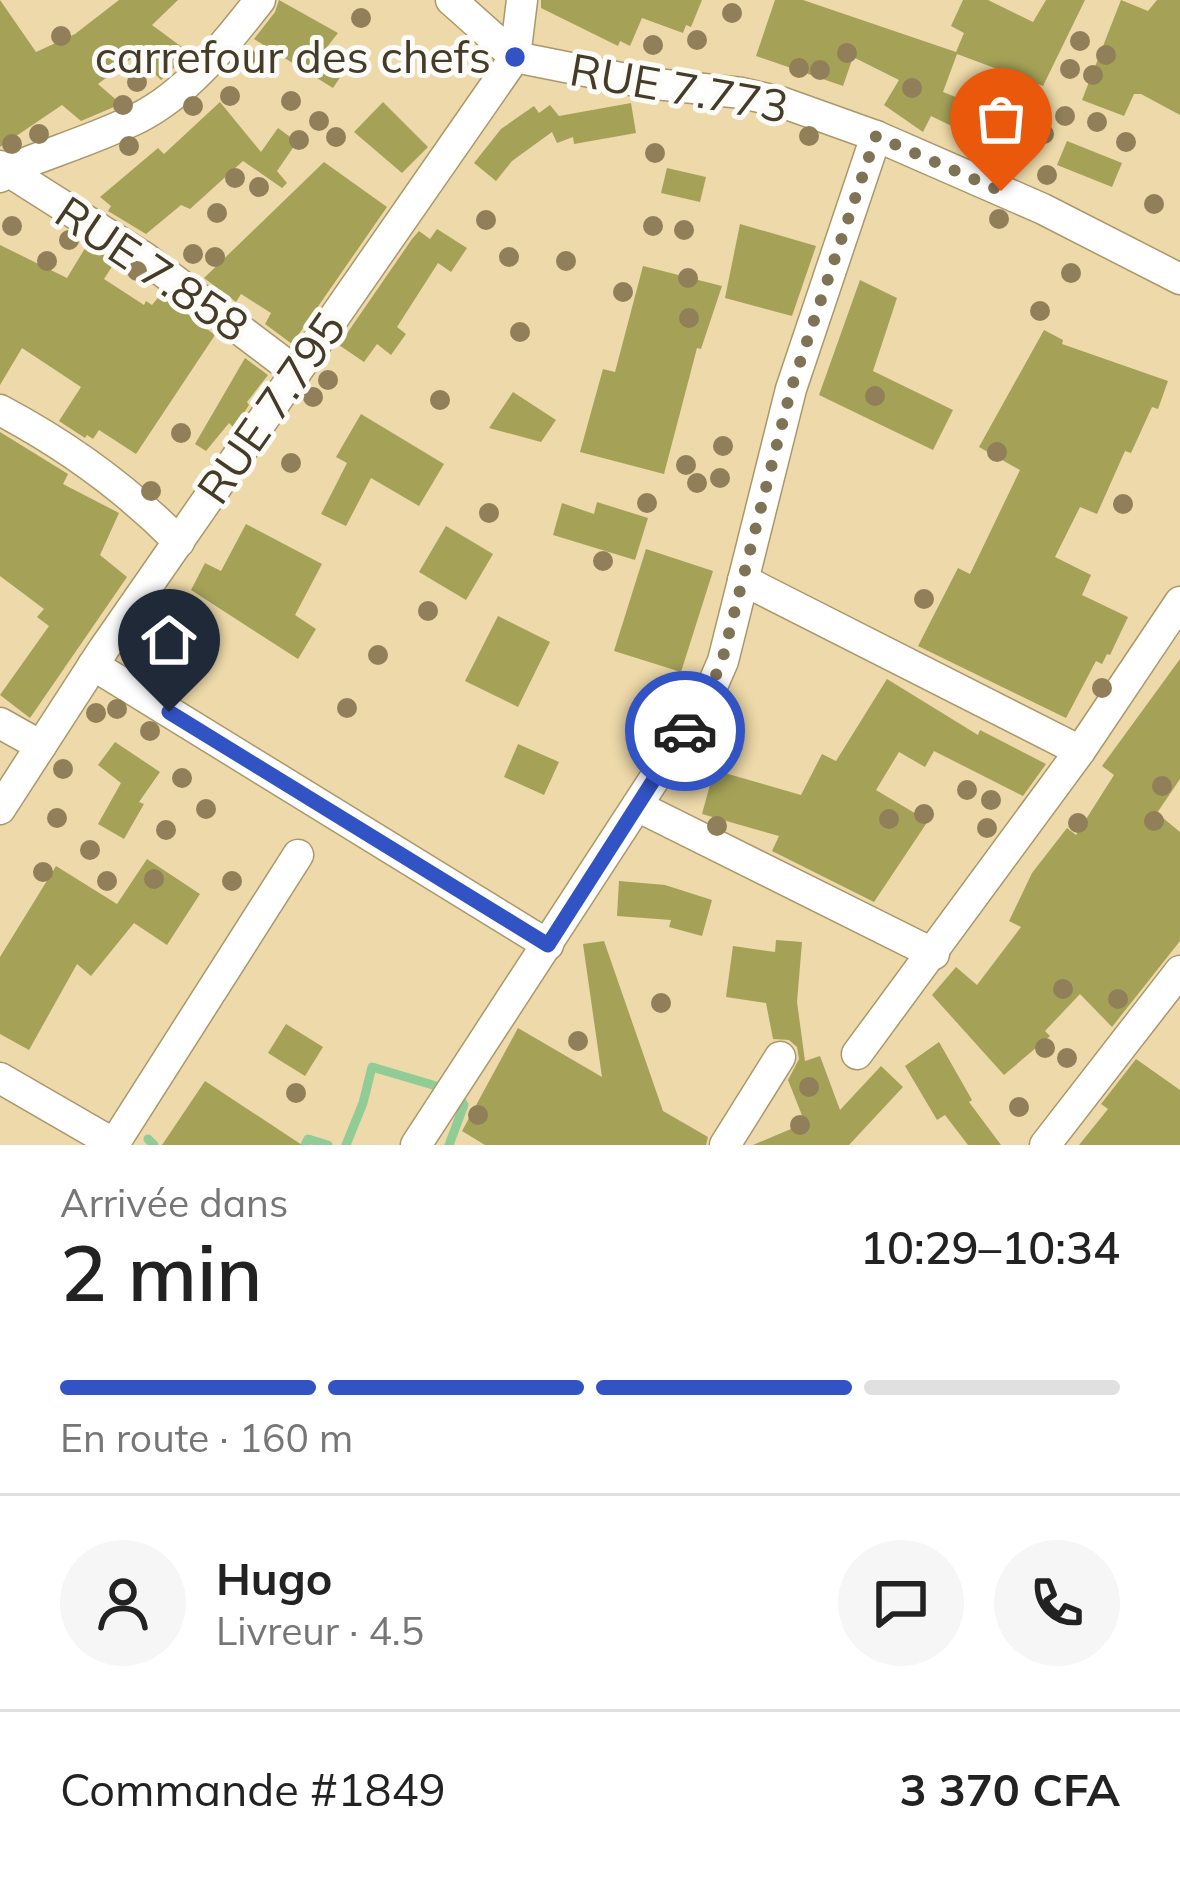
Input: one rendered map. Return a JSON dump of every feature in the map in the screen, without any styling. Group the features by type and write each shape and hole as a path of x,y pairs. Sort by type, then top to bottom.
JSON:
{"street":[{"path":"2,171 138,118 164,102 188,82 260,0"},
{"name":"RUE 7.773","path":"451,0 515,57 646,83 781,102 876,136 1177,271"},
{"name":"RUE 7.795","path":"0,809 93,665 515,57 523,0"},
{"path":"416,1145 706,698 722,661 791,389 876,136"},
{"name":"RUE 7.858","path":"2,171 145,258 296,372"},
{"path":"0,410 101,471 178,542"},
{"path":"742,580 1080,752"},
{"path":"857,1054 1080,752 1180,602"},
{"path":"93,665 548,945"},
{"path":"0,723 41,746"},
{"path":"637,806 934,953"},
{"path":"0,1078 115,1144 298,856"},
{"path":"1045,1145 1180,971"},
{"path":"724,1145 780,1057"}],"building":[{"path":"0,0 36,52 75,34 119,0 178,0 152,25 190,53 161,80 136,55 98,84 121,104 81,121 62,105 0,147"},
{"path":"279,0 338,33 327,47 347,67 333,88 254,39"},
{"path":"541,0 702,0 691,27 686,25 683,33 642,18 630,46 620,41 618,46 541,8"},
{"path":"775,0 803,0 956,52 964,33 951,26 963,0 988,0 1033,22 1046,0 1085,0 1043,86 957,54 943,92 1024,124 1010,154 931,116 923,132 884,105 899,80 853,57 843,86 756,56"},
{"path":"1121,0 1148,11 1157,0 1180,0 1180,115 1141,94 1134,94 1124,116 1082,100"},
{"path":"220,102 261,152 278,128 297,142 277,171 287,183 282,188 243,161 190,209 181,205 146,234 108,211 111,206 100,197 158,148 164,154"},
{"path":"383,102 428,147 402,173 354,132"},
{"path":"631,103 636,133 574,144 573,137 557,143 552,132 512,161 496,181 474,163 501,129 534,106 539,113 550,105 559,116"},
{"path":"1067,141 1122,163 1112,187 1057,165"},
{"path":"324,162 387,207 292,344 265,324 271,313 241,294 236,302 204,278"},
{"path":"667,168 706,177 700,202 661,193"},
{"path":"740,224 816,246 792,316 725,298"},
{"path":"437,229 467,248 451,272 438,263 397,327 406,334 391,355 377,344 364,362 339,345 412,239 419,231 430,239"},
{"path":"0,245 67,278 87,245 115,262 104,279 144,305 146,301 152,305 161,294 215,335 136,454 99,430 93,439 85,438 59,421 81,387 22,348 0,385"},
{"path":"643,266 722,286 701,349 697,348 664,474 580,452 603,369 615,372"},
{"path":"860,280 897,298 873,371 953,410 933,450 819,395"},
{"path":"1044,330 1063,340 1062,344 1168,381 1158,409 1152,407 1131,453 1125,451 1097,514 1080,507 1055,557 1091,575 1082,595 1128,617 1110,655 1102,664 1096,661 1066,718 918,646 958,568 970,574 1020,470 979,447"},
{"path":"245,358 268,375 234,428 229,423 206,451 195,444"},
{"path":"513,392 556,420 541,442 489,428"},
{"path":"361,414 444,464 419,506 371,478 346,526 321,514 347,463 336,457"},
{"path":"0,432 68,474 63,484 119,513 100,555 127,577 30,718 0,695 49,626 37,617 44,609 0,576"},
{"path":"597,502 648,518 635,560 553,535 562,503 594,514"},
{"path":"246,524 322,564 295,615 316,629 298,659 191,590 205,563 221,571"},
{"path":"446,526 493,554 466,600 419,572"},
{"path":"646,549 713,571 681,672 614,651"},
{"path":"498,616 550,642 518,707 465,681"},
{"path":"1180,659 1180,779 1157,813 1180,832 1180,941 1112,1027 1080,994 1045,1031 1050,1036 1004,1075 932,995 956,967 977,985 1021,927 1009,921 1032,873 1067,828 1076,835 1114,775 1102,766"},
{"path":"887,679 978,735 980,730 1046,764 1023,796 934,751 925,767 899,752 876,790 928,821 874,902 772,851 779,836 702,814 714,770 801,795 822,754 836,761"},
{"path":"115,742 160,772 139,802 144,804 124,839 98,824 121,783 98,765"},
{"path":"518,744 559,762 544,795 504,777"},
{"path":"147,859 200,894 167,945 134,923 91,976 77,964 29,1050 0,1034 0,957 56,866 117,904"},
{"path":"619,881 665,885 712,900 702,936 669,927 671,920 617,916"},
{"path":"776,940 802,942 797,1002 805,1061 820,1056 840,1110 881,1066 903,1087 849,1145 753,1145 805,1123 788,1080 799,1059 797,1047 789,1040 773,1039 766,1003 726,997 733,946 775,952"},
{"path":"604,941 663,1111 708,1137 706,1145 485,1145 462,1131 518,1028 602,1077 583,944"},
{"path":"286,1024 323,1047 305,1076 268,1053"},
{"path":"939,1042 969,1102 1001,1145 968,1145 945,1115 937,1120 905,1066"},
{"path":"1136,1059 1180,1090 1180,1145 1079,1145 1108,1109 1101,1104"},
{"path":"205,1081 302,1145 162,1145"}],"waterway":[{"path":"346,1145 372,1067 443,1088"},
{"path":"449,1145 464,1105 458,1095"},
{"path":"148,1139 154,1145"},
{"path":"305,1145 308,1139 328,1145"}],"way so far":[{"path":"685,731 722,661 791,389 876,136 1001,191"}],"place":[{"name":"carrefour des chefs","path":"515,57"}],"route":[{"path":"169,712 548,945 685,731"}]}
